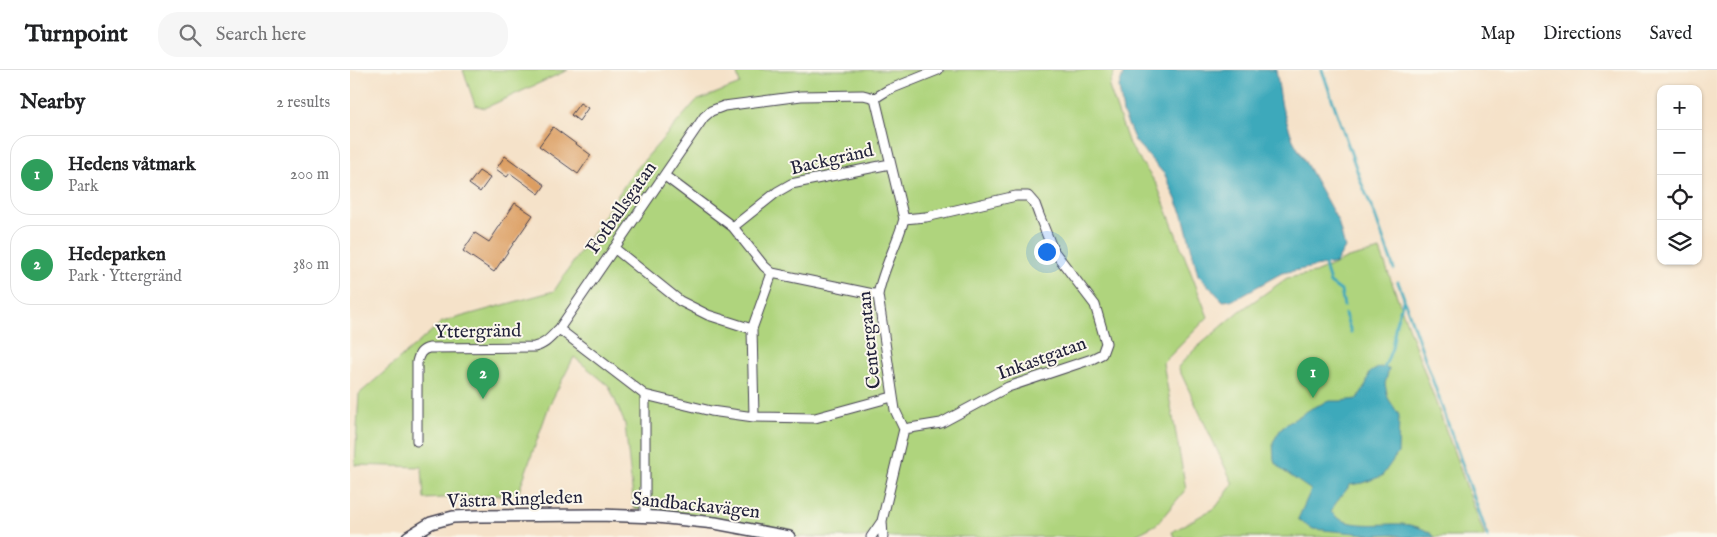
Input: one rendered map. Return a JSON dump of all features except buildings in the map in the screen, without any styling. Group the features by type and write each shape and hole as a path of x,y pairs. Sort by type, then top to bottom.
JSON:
{"street":[{"path":"904,219 875,98 888,90 938,70"},
{"name":"Fotballsgatan","path":"559,328 704,117 711,110 724,106 801,96 863,95 875,98"},
{"name":"Backgränd","path":"733,227 777,192 792,184 890,164"},
{"path":"665,176 733,227 764,266 772,273 878,295"},
{"name":"Inkastgatan","path":"904,219 926,217 1016,196 1028,196 1034,204 1053,250 1096,305 1106,343 1102,354 1092,359 1008,387 941,423 904,429"},
{"name":"Centergatan","path":"904,219 881,280 878,295 894,410 904,429"},
{"path":"614,248 680,301 708,315 752,329"},
{"path":"754,417 752,329 772,273"},
{"path":"559,328 645,395 711,411 754,417 815,418 892,397"},
{"name":"Yttergränd","path":"417,441 417,362 423,350 429,348 541,345 550,339 559,328"},
{"path":"645,395 645,516"},
{"path":"883,537 882,521 904,429"},
{"name":"Sandbackavägen","path":"599,515 645,516 715,523 789,537"},
{"name":"Västra Ringleden","path":"408,537 426,525 453,517 599,515"},
{"path":"871,537 882,521"}],"green space":[{"path":"463,70 568,70 485,108 475,105"},
{"path":"736,70 1115,70 1109,87 1129,144 1157,185 1208,317 1163,363 1186,489 1157,524 1132,537 785,537 634,508 625,424 609,386 574,357 549,406 518,494 424,499 422,467 355,465 359,394 442,322 554,291 632,174 696,101 740,84"},
{"path":"1380,250 1485,537 1174,537 1172,532 1216,507 1233,484 1178,367 1194,350 1240,311 1287,278 1315,273 1348,258"}],"water":[{"path":"1276,70 1282,107 1293,140 1338,221 1345,248 1336,263 1282,273 1233,300 1223,301 1198,275 1183,215 1165,175 1135,141 1123,113 1119,87 1124,71"},
{"path":"1380,367 1389,369 1385,384 1388,398 1399,415 1398,453 1382,476 1363,483 1350,485 1331,511 1336,517 1344,521 1364,524 1416,526 1435,537 1403,537 1391,534 1376,535 1313,529 1298,519 1311,490 1282,470 1274,461 1273,442 1282,427 1312,408 1329,401 1357,399 1366,385 1369,373"}],"waterway":[{"path":"1322,70 1394,269"},
{"path":"1325,265 1330,283 1341,291 1344,306"},
{"path":"1383,371 1392,348 1396,323 1404,298 1398,282"},
{"path":"1404,299 1488,537"},
{"path":"1345,314 1351,332"}],"place":[{"name":"Hedens våtmark","path":"1313,398"},
{"name":"Hedeparken","path":"483,399"}]}
